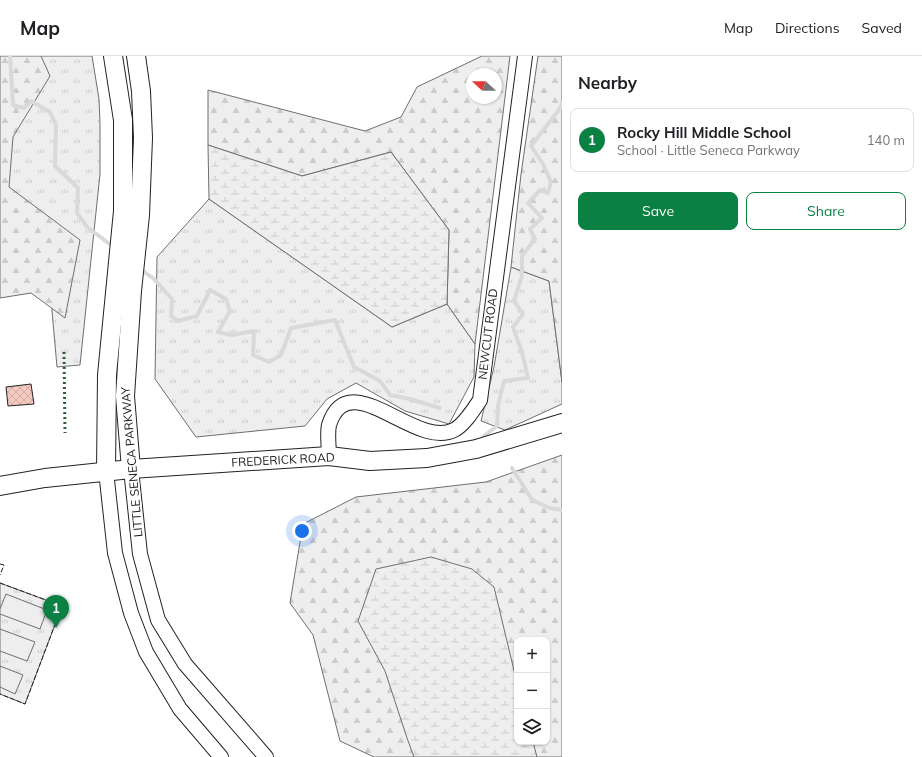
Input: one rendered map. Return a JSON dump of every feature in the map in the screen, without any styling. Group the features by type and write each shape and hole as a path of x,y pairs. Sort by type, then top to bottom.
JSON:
{"main road":[{"name":"LITTLE SENECA PARKWAY","path":"106,471 107,375 122,212 123,120 113,56"},
{"name":"LITTLE SENECA PARKWAY","path":"131,469 125,396 132,291 140,215 143,138 141,91 136,56"},
{"name":"FREDERICK ROAD","path":"0,486 45,478 106,471 329,456 370,461 427,458 476,449 562,424"}],"street":[{"name":"NEWCUT ROAD","path":"329,456 329,426 336,412 345,404 359,402 376,407 408,425 426,432 441,433 454,430 470,415 480,400 525,56"},
{"name":"LITTLE SENECA PARKWAY","path":"131,469 140,554 158,620 185,664 266,757"},
{"name":"LITTLE SENECA PARKWAY","path":"106,471 115,553 131,613 146,652 180,709 220,757"}],"green space":[{"path":"0,56 92,56 99,99 100,174 80,365 57,367 47,255 0,278"},
{"path":"0,56 41,56 50,76 13,137 9,187 80,240 65,318 31,293 0,298"},
{"path":"482,56 510,56 475,344 447,304 449,230 391,152 302,176 208,145 208,90 365,131 401,117 417,87"},
{"path":"538,56 562,56 562,382 549,281 511,267 521,174"},
{"path":"208,145 302,176 391,152 449,230 447,304 392,327 209,199"},
{"path":"209,199 392,327 447,304 475,344 474,377 449,424 405,411 356,383 327,399 305,426 196,437 155,379 157,257"},
{"path":"511,267 549,281 562,382 562,404 505,430 481,421 494,367"},
{"path":"562,455 562,757 374,757 340,741 313,635 290,603 303,524 356,497 486,482"},
{"path":"431,557 472,569 494,587 514,670 514,745 534,745 537,757 414,757 385,671 358,621 376,569"},
{"path":"0,583 62,606 25,704 0,694"},
{"path":"6,594 47,610 40,629 0,614 0,609"},
{"path":"0,629 35,642 27,661 0,651"},
{"path":"0,666 23,675 15,694 0,687"}],"building":[{"path":"31,384 34,404 8,406 6,387"}],"waterway":[{"path":"10,56 13,105 24,108 31,101 50,112 56,125 55,166 78,188 77,213 87,227 115,248"},
{"path":"484,436 497,426 498,406 504,381 528,378 523,356 513,327 523,314 514,301 522,276 522,256 535,239 530,229 542,218 528,203 540,190 548,193 551,182 543,164 531,146 561,107 562,103"},
{"path":"139,268 154,279 172,299 171,316 178,321 197,316 210,290 226,299 230,311 218,332 232,335 254,331 253,355 269,362 281,355 291,328 335,320 354,367 380,381 390,395 440,408"},
{"path":"512,468 532,500 550,508 562,510"}],"hedge":[{"path":"64,352 65,433"}],"fence":[{"path":"0,564 4,565 0,575"},
{"path":"0,583 62,606 25,704 0,694"}],"place":[{"name":"Rocky Hill Middle School","path":"56,628"}]}
